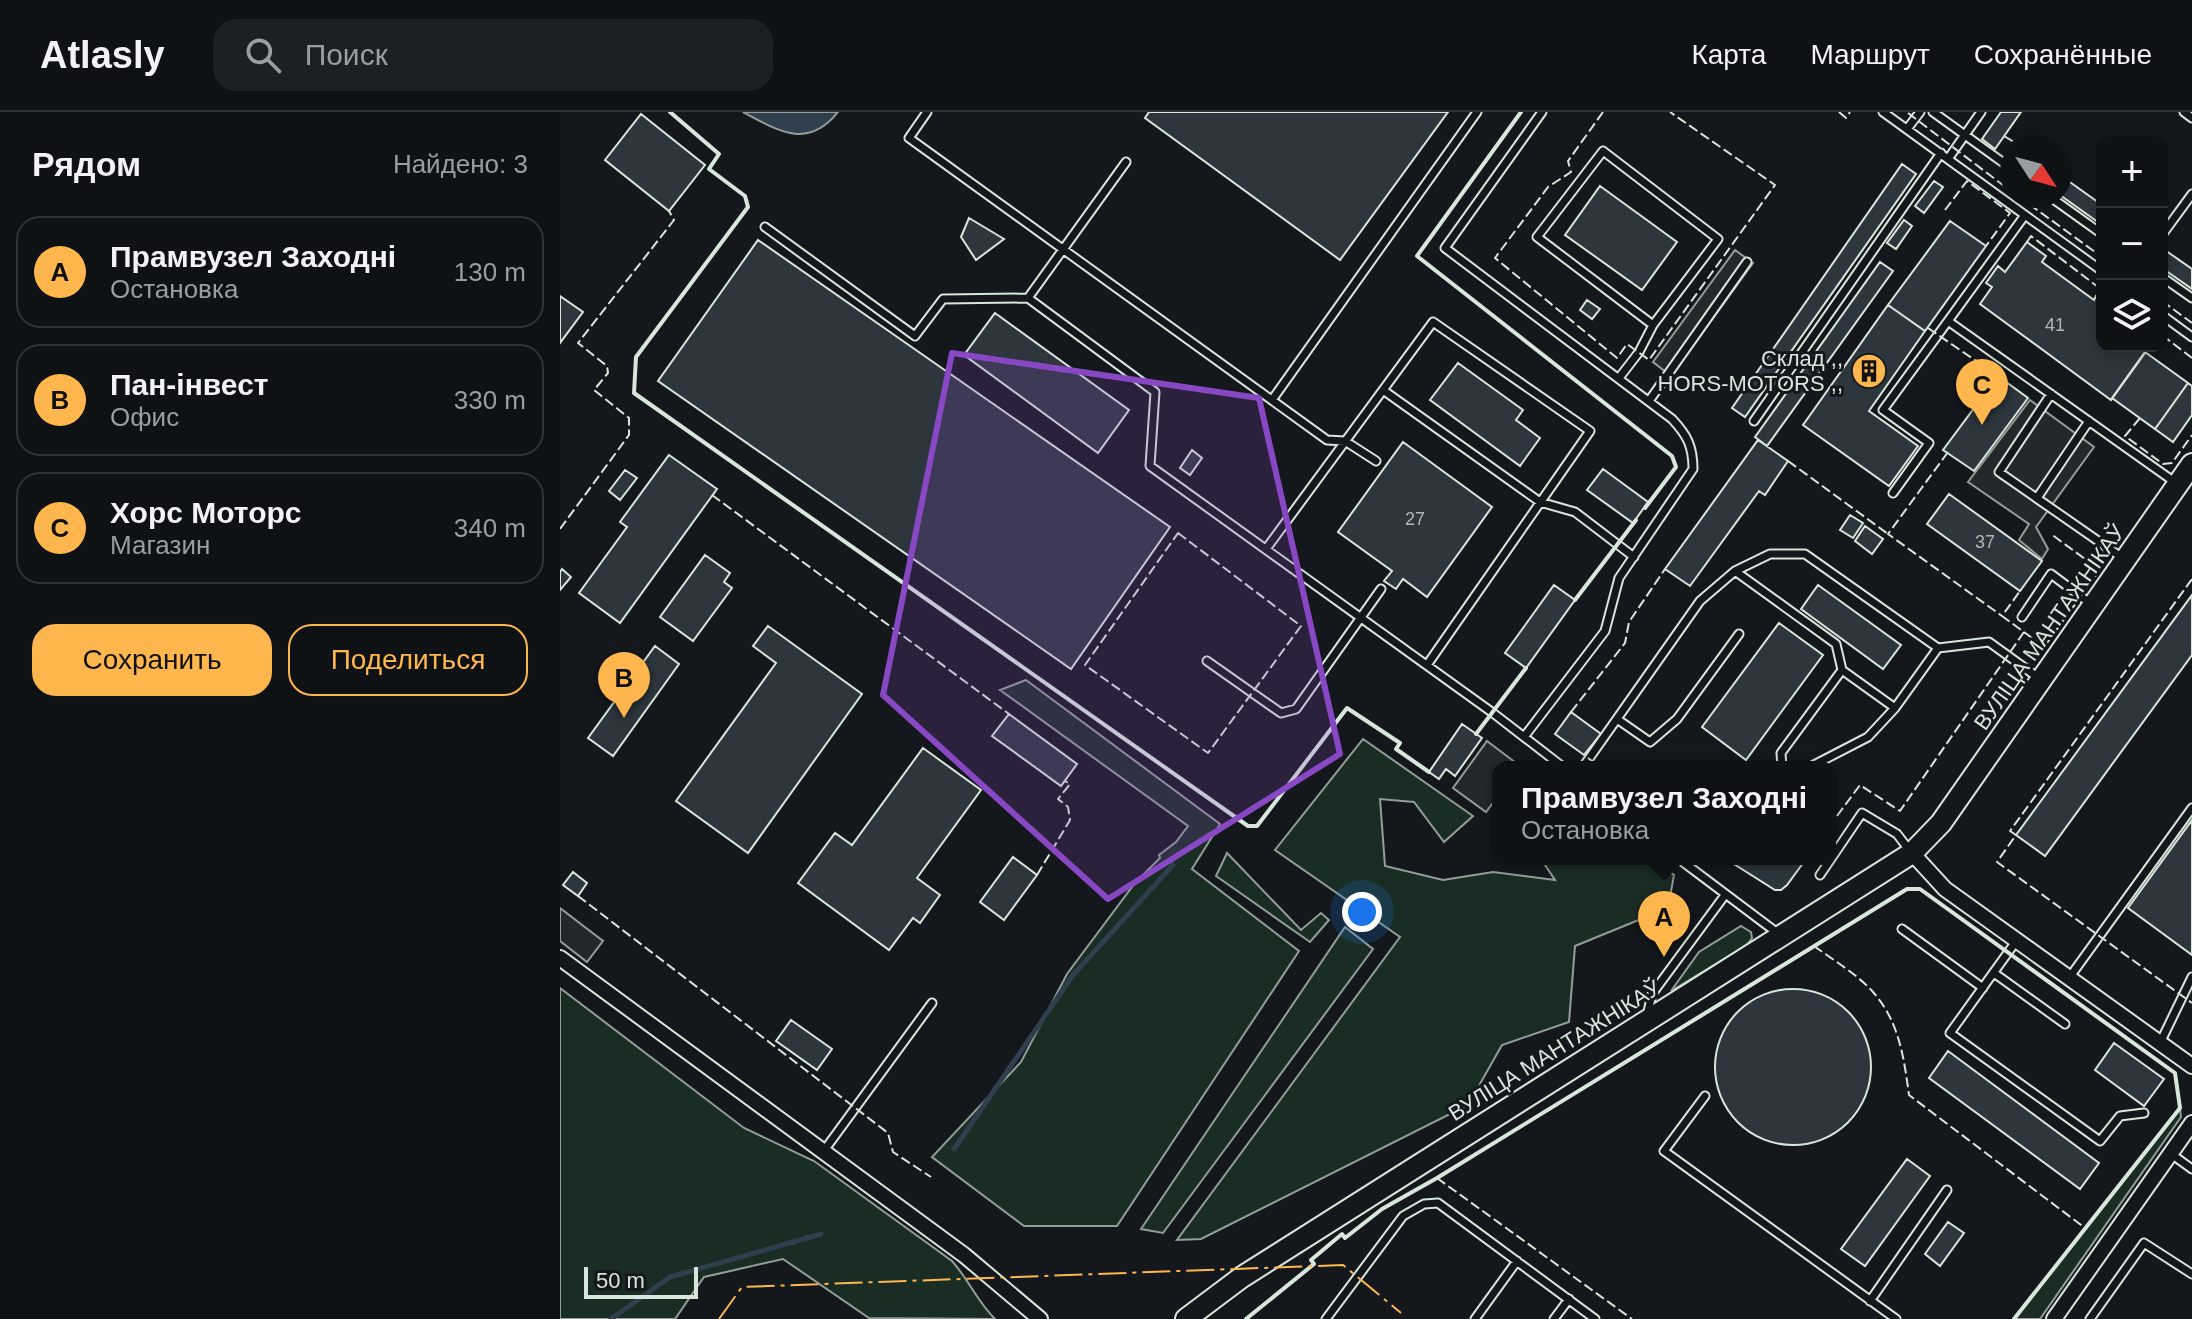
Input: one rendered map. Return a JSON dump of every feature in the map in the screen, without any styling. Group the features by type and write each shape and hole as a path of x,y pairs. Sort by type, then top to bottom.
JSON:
{"street":[{"name":"ВУЛІЦА МАНТАЖНІКАЎ","path":"1186,1319 1242,1277 1912,853 1941,823 2192,464"},
{"path":"1912,853 1945,889 2192,1066"},
{"path":"560,958 964,1255 1040,1319"},
{"path":"2054,1319 2192,1123"}],"lane":[{"path":"927,112 909,138 1327,440 1345,441 1376,461"},
{"path":"1272,400 1477,112"},
{"path":"1524,737 1605,631 1619,578 1693,469 1688,437 1672,419 1445,248 1542,112"},
{"path":"1883,112 2096,267"},
{"path":"1907,129 1920,112"},
{"path":"1933,112 2000,160"},
{"path":"1754,421 1944,156 1965,135 1981,112"},
{"path":"2184,112 2192,118"},
{"path":"1619,378 1639,352 1653,325 1718,239 1603,151 1537,237 1653,325"},
{"path":"1028,298 1126,162"},
{"path":"2168,227 2192,194"},
{"path":"2066,208 2096,230"},
{"path":"1893,493 1929,443 1883,410 2025,215"},
{"path":"765,227 915,336 943,299 1028,298 1155,392 1150,466 1555,761"},
{"path":"1649,401 1747,262"},
{"path":"2166,280 2192,298"},
{"path":"2168,319 2192,337"},
{"path":"1948,321 2178,484"},
{"path":"1266,549 1433,322 1590,431 1427,665"},
{"path":"1383,390 1540,502 1575,512 1634,557"},
{"path":"2051,394 1999,472 2124,559"},
{"path":"2037,498 2089,421"},
{"path":"1587,761 1700,601 1735,571 1770,554 1805,554 1938,648 1989,642 2042,681"},
{"path":"1735,571 1836,644 1842,670 1895,708"},
{"path":"2022,617 2051,574 2093,605"},
{"path":"1207,661 1281,713 1296,709 1381,589"},
{"path":"1617,719 1650,742 1677,719 1739,634"},
{"path":"1822,761 1868,737 1895,708 1938,648"},
{"path":"1782,761 1781,753 1842,670"},
{"path":"2069,978 2192,808"},
{"path":"1836,851 1862,813 1897,834 1912,853"},
{"path":"1687,865 1782,936"},
{"path":"1820,875 1827,865"},
{"path":"1647,1019 1652,994 1725,895"},
{"path":"1902,929 1983,988"},
{"path":"2017,940 1950,1033 2100,1141 2120,1116 2144,1113"},
{"path":"1994,973 2065,1024"},
{"path":"2160,1043 2192,977"},
{"path":"823,1152 932,1003"},
{"path":"1705,1096 1664,1151 1896,1319"},
{"path":"2170,1153 2192,1169"},
{"path":"1870,1301 1947,1190"},
{"path":"1326,1319 1403,1216 1424,1204 1438,1203 1595,1319"},
{"path":"2090,1319 2144,1243 2192,1274"},
{"path":"1475,1319 1517,1261"},
{"path":"1554,1319 1569,1299"}],"highlighted area":[{"path":"952,353 1259,398 1340,754 1108,899 883,695"}],"green space":[{"path":"1026,680 1220,824 1192,869 1299,951 1117,1226 1024,1226 932,1157 1021,1062 1067,974 1135,883 1188,826 1000,690"},
{"path":"1363,739 1473,816 1444,842 1414,802 1380,799 1385,866 1443,880 1493,872 1555,880 1545,865 1660,865 1674,875 1668,908 1575,946 1569,1022 1502,1045 1468,1105 1201,1239 1177,1240 1400,937 1275,850"},
{"path":"1227,853 1301,930 1321,913 1329,920 1310,942 1216,876"},
{"path":"1741,926 1751,932 1752,938 1747,945 1671,991 1699,952"},
{"path":"1345,927 1373,949 1163,1233 1141,1229"},
{"path":"560,988 744,1128 814,1161 952,1261 995,1319 869,1318 783,1259 704,1277 675,1319 560,1319"},
{"path":"2180,1108 2181,1117 2040,1319 2014,1319"}],"shaded area":[{"path":"1735,250 1753,263 1671,376 1653,362"},
{"path":"2030,400 2094,447 2036,527 2048,549 2042,559 2019,540 2029,524 1968,482"},
{"path":"1487,741 1513,761 1492,761 1492,804 1486,812 1453,788"},
{"path":"560,908 603,941 587,962 560,941"}],"water":[{"path":"743,112 838,112 827,124 804,134 781,130"}],"building":[{"path":"1149,112 1448,112 1340,260 1145,118"},
{"path":"2001,112 2021,112 2004,136 2000,136 1995,149 1982,139"},
{"path":"641,114 705,165 669,211 605,160"},
{"path":"1902,164 1916,174 1745,417 1732,408"},
{"path":"1934,181 1943,187 1924,213 1915,206"},
{"path":"2072,184 2096,201 2096,221 2072,204"},
{"path":"1600,186 1677,242 1642,290 1565,235"},
{"path":"969,218 1004,239 976,260 961,237"},
{"path":"1904,220 1912,226 1896,249 1887,243"},
{"path":"1950,221 1986,246 1925,331 1888,305"},
{"path":"758,240 1170,527 1071,669 658,381"},
{"path":"2027,242 2046,256 2042,262 2094,300 2096,296 2096,352 2146,352 2111,400 1980,304 1992,287 1986,283 1998,266 2005,272"},
{"path":"2168,252 2192,269 2192,289 2168,272"},
{"path":"1880,262 1893,271 1767,446 1755,437"},
{"path":"560,296 583,312 560,343"},
{"path":"1587,300 1600,309 1592,319 1580,310"},
{"name":"Склад ,, HORS-MOTORS ,,","path":"1888,305 1925,331 1869,411 1918,446 1889,486 1803,425"},
{"path":"995,313 1129,410 1098,453 964,355"},
{"path":"2145,352 2188,383 2155,429 2112,398"},
{"path":"1458,363 1523,410 1516,420 1540,438 1520,466 1430,400"},
{"path":"1998,376 2028,398 1974,471 1943,450"},
{"path":"2188,383 2192,386 2192,415 2173,442 2155,429"},
{"path":"1758,440 1788,461 1765,495 1759,491 1690,586 1665,569"},
{"path":"1403,442 1492,507 1427,597 1403,579 1396,589 1384,581 1392,571 1338,532"},
{"path":"1192,450 1202,458 1190,475 1180,468"},
{"path":"669,455 717,489 620,623 579,593 627,527 620,522"},
{"path":"1603,469 1648,502 1633,523 1587,490"},
{"path":"625,470 637,478 620,500 609,491"},
{"path":"1949,494 2042,561 2020,591 1927,524"},
{"path":"1850,515 1863,523 1853,538 1840,530"},
{"path":"1865,526 1883,539 1872,554 1855,541"},
{"path":"705,555 730,573 724,582 732,588 693,641 660,617"},
{"path":"562,569 571,577 560,590 560,572"},
{"path":"1554,585 1575,600 1526,668 1505,653"},
{"path":"1818,585 1901,645 1883,669 1801,609"},
{"path":"2192,595 2192,655 2045,856 2016,835"},
{"path":"1779,623 1823,655 1746,760 1702,727"},
{"path":"768,626 862,694 748,853 676,801 776,663 753,646"},
{"path":"655,646 679,664 613,756 588,738"},
{"path":"1571,712 1601,734 1584,755 1555,734"},
{"path":"1009,714 1077,764 1061,786 992,736"},
{"path":"1462,724 1482,738 1455,776 1446,769 1439,779 1429,772"},
{"path":"923,748 981,790 917,878 940,895 920,923 913,918 889,950 798,883 835,833 852,845"},
{"path":"2192,820 2192,955 2128,908"},
{"path":"1013,857 1037,875 1004,920 980,902"},
{"path":"1735,865 1802,865 1787,885 1775,890"},
{"path":"573,872 587,883 578,896 563,885"},
{"path":"1793,989 1823,995 1848,1012 1865,1037 1871,1067 1865,1097 1848,1122 1823,1139 1793,1145 1763,1139 1738,1122 1721,1097 1715,1067 1721,1037 1738,1012 1763,995"},
{"path":"791,1020 832,1049 817,1070 776,1041"},
{"path":"2114,1043 2164,1079 2144,1106 2095,1070"},
{"path":"1948,1051 2099,1163 2080,1189 1929,1078"},
{"path":"1907,1159 1930,1176 1865,1266 1841,1249"},
{"path":"1948,1222 1964,1233 1940,1266 1925,1254"}],"waterway":[{"path":"954,1149 1073,975 1173,865"},
{"path":"611,1319 670,1277 821,1234"}],"fence":[{"path":"1603,112 1568,161 1571,172 1548,187 1495,258 1617,358 1627,344 1649,360 1775,185 1670,112"},
{"path":"1839,112 1846,118 1850,112"},
{"path":"1908,113 2000,183"},
{"path":"1945,210 1967,181 2010,213 1986,246"},
{"path":"2035,208 2096,253"},
{"path":"560,529 629,435 629,418 594,390 608,373 607,366 578,343 674,220 669,211"},
{"path":"2027,242 2031,236 2096,285"},
{"path":"2168,305 2192,323"},
{"path":"1928,328 1998,376"},
{"path":"2168,340 2192,358"},
{"path":"2140,418 2125,436 2163,464 2172,463 2192,435"},
{"path":"1948,452 1888,534 2002,616"},
{"path":"1788,461 1888,534"},
{"path":"712,495 1009,714"},
{"path":"1178,533 1301,626 1208,753 1085,665 1178,533"},
{"path":"2024,632 2044,647 2100,570 2051,534"},
{"path":"1571,712 1625,643 1629,622 1665,569"},
{"path":"2192,579 2010,831 2016,835 1997,862 2192,1003"},
{"path":"1837,816 1860,785 1900,811 2024,632 2002,616 2020,591"},
{"path":"1588,758 1592,761"},
{"path":"1037,875 1070,820 1068,807 1058,799 1070,784 1065,781"},
{"path":"578,896 888,1133 893,1152 931,1177"},
{"path":"1814,946 1860,979 1882,1003 1899,1040 1909,1095 2085,1228"},
{"path":"1437,1178 1632,1319"}],"wall":[{"path":"670,112 719,154 709,169 745,196 748,207 636,357 634,393 1248,826 1257,826 1347,708 1400,743 1396,749 1429,772"},
{"path":"1521,112 1417,256 1672,456 1676,467 1645,508"},
{"path":"1575,600 1636,520"},
{"path":"1476,734 1526,668"},
{"path":"1246,1319 1314,1264 1311,1260 1342,1234 1345,1238 1382,1209 1907,889 1920,889 2175,1073 2180,1108 2014,1319"}],"power":[{"path":"719,1319 742,1287 1343,1265 1401,1313"}],"place":[{"name":"Склад ,, HORS-MOTORS ,,","path":"1869,371"},
{"name":"Хорс Моторс","path":"1982,425"},
{"name":"Пан-інвест","path":"624,718"},
{"name":"Прамвузел Заходні","path":"1664,957"}]}
